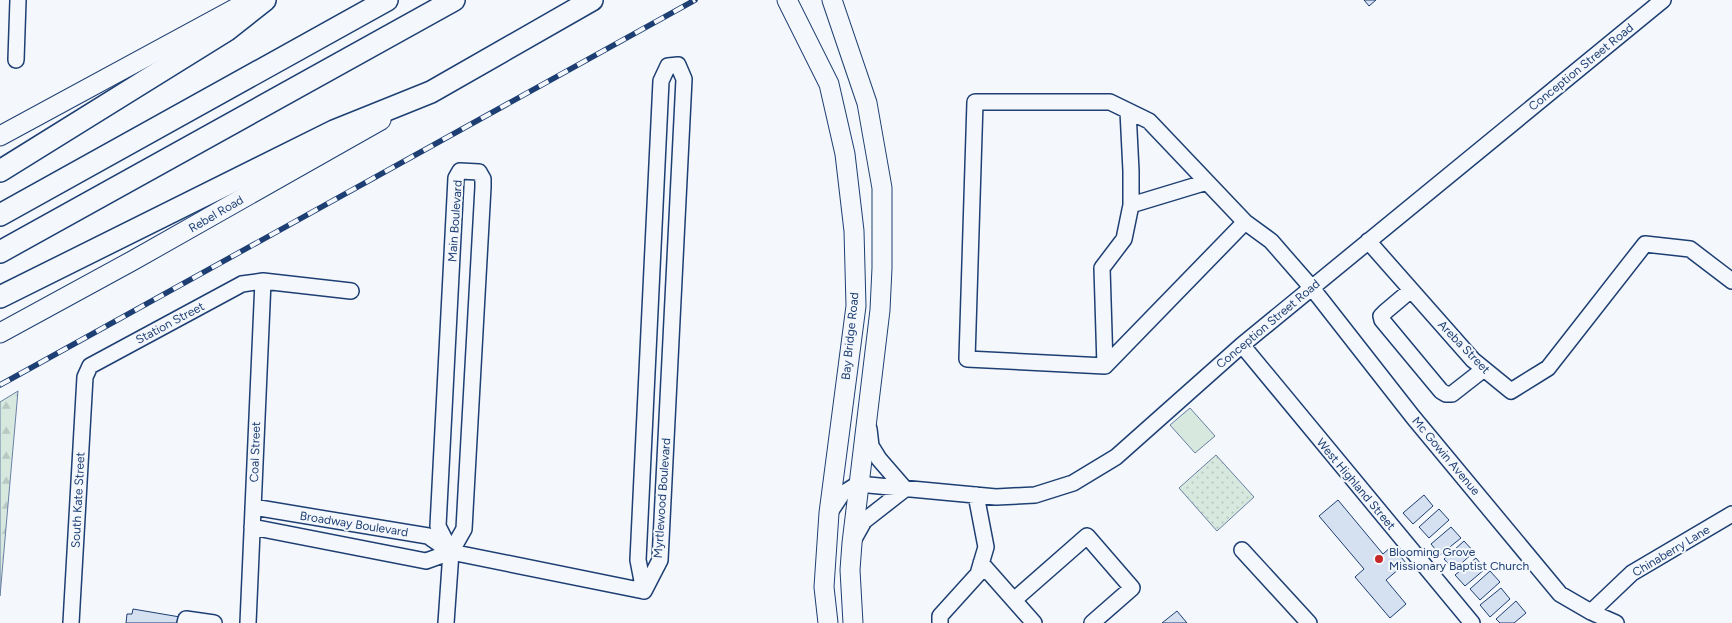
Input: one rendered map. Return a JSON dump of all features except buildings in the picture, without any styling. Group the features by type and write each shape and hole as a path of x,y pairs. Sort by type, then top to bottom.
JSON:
{"highway":[{"path":"0,171 227,30 265,0"},
{"path":"0,215 387,0"},
{"path":"0,252 454,0"},
{"path":"0,297 334,131 431,92 592,0"}],"main road":[{"path":"0,136 251,0"},
{"name":"Bay Bridge Road","path":"787,0 829,84 845,154 854,231 856,306 830,513 824,586 828,623"},
{"name":"Bay Bridge Road","path":"832,0 867,103 882,188 880,310 858,484 850,570 853,623"},
{"name":"Rebel Road","path":"0,333 140,257 431,92"},
{"path":"852,338 859,368 848,470 858,484"}],"street":[{"path":"16,60 18,0"},
{"name":"Conception Street Road","path":"858,484 996,497 1036,495 1073,483 1116,457 1242,344 1663,0"},
{"name":"Myrtlewood Boulevard","path":"668,66 678,66 684,79 660,560 644,591 638,560 661,81 668,66"},
{"name":"Mc Gowin Avenue","path":"1105,366 967,359 975,102 1110,102 1149,121 1246,222 1271,241 1312,288 1413,416 1560,594 1591,612 1616,623"},
{"path":"1105,366 1102,268 1124,239 1130,205 1131,171 1128,111"},
{"name":"Main Boulevard","path":"446,623 451,552 464,529 483,187 483,179 478,172 460,171 456,178 438,526 451,552"},
{"path":"1130,205 1207,182"},
{"path":"1105,366 1246,222"},
{"name":"Areba Street","path":"1368,241 1473,360 1511,391 1548,368 1645,244 1690,249 1732,281"},
{"name":"Station Street","path":"85,377 90,366 242,284 262,281 351,291"},
{"name":"Coal Street","path":"248,623 262,281"},
{"path":"1411,290 1385,312 1382,320 1441,391 1446,394 1452,394 1484,369"},
{"name":"West Highland Street","path":"1242,344 1472,623"},
{"name":"South Kate Street","path":"71,623 85,377"},
{"path":"852,542 864,521 905,489 879,459 872,446 867,414"},
{"path":"830,513 842,494 858,484"},
{"path":"940,623 940,616 978,574 986,547 976,495"},
{"name":"Broadway Boulevard","path":"253,507 428,536 451,552 644,591"},
{"name":"Chinaberry Lane","path":"1591,612 1632,572 1732,514"},
{"name":"Broadway Boulevard","path":"252,527 426,560 451,552"},
{"path":"1014,600 1087,536 1132,588 1092,623"},
{"path":"1242,550 1309,623"},
{"path":"981,563 1034,623"},
{"path":"185,623 186,619 209,623"}],"green space":[{"path":"18,391 0,596 0,402"},
{"path":"1190,408 1215,436 1195,453 1170,425"},
{"path":"1216,455 1254,497 1217,531 1179,488"}],"railway":[{"path":"0,385 695,0"}],"place":[{"name":"Blooming Grove Missionary Baptist Church","path":"1379,559"}]}
